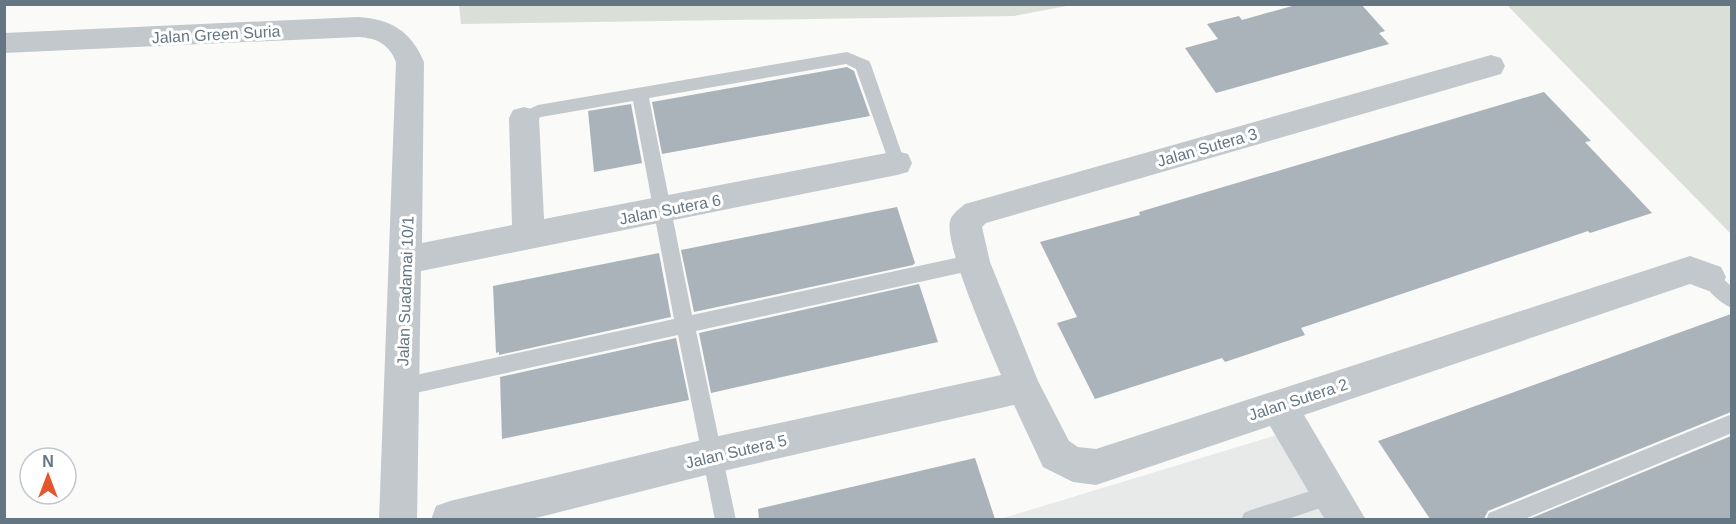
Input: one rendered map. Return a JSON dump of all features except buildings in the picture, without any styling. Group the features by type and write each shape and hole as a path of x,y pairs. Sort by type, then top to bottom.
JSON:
{"street":[{"name":"Jalan Green Suria","path":"4,44 379,27 406,48 411,62"},
{"name":"Jalan Suadamai 10/1","path":"398,519 411,62"},
{"name":"Jalan Sutera 3","path":"974,262 966,234 966,222 976,213 1491,66"},
{"path":"524,118 529,235"},
{"name":"Jalan Sutera 6","path":"406,260 897,163"},
{"name":"Jalan Sutera 2","path":"974,262 1023,387 1056,454 1073,464 1096,467 1690,270 1720,289"},
{"name":"Jalan Sutera 5","path":"450,519 714,455 1023,387"},
{"path":"1278,406 1339,507"}],"lane":[{"path":"524,118 538,111 847,58 863,65 897,163"},
{"path":"640,93 726,519"},
{"path":"402,387 974,262"},
{"path":"1496,519 1731,423"},
{"path":"1251,519 1339,507"}],"shaded area":[{"path":"459,4 1072,5 1014,16 461,24"},
{"path":"1507,5 1731,5 1731,234"},
{"path":"1280,434 1328,520 997,520"}]}
